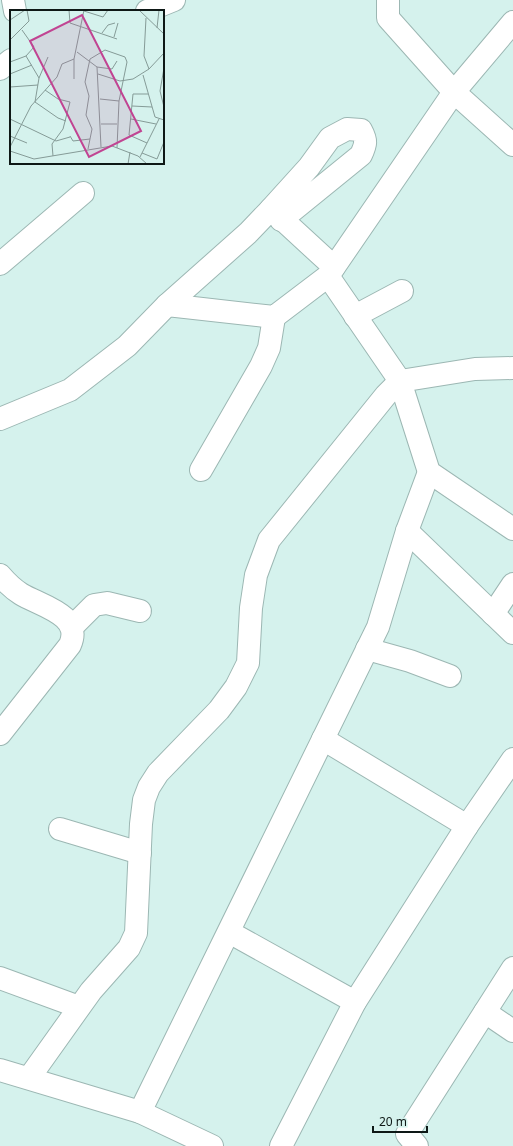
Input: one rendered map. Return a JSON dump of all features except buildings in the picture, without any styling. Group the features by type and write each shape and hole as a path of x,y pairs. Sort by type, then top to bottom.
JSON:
{"street":[{"path":"13,0 15,10"},
{"path":"149,10 174,0"},
{"path":"388,0 388,18 454,92 513,145"},
{"path":"201,470 261,366 269,348 274,317 331,271 454,92 513,22"},
{"path":"0,69 10,61"},
{"path":"0,264 83,193"},
{"path":"0,419 70,390 127,346 166,305 248,233 276,215 331,271 355,316 400,381 429,472 407,531 378,627 140,1112"},
{"path":"355,316 402,291"},
{"path":"166,305 274,317"},
{"path":"29,1078 91,991 129,948 136,933 141,824 144,800 149,787 158,773 219,710 236,687 248,662 251,608 256,574 269,540 386,395 400,381 475,369 513,368"},
{"path":"429,472 513,529"},
{"path":"407,531 513,633"},
{"path":"0,575 19,593 63,616 72,627 74,636 70,645 0,734"},
{"path":"493,614 513,584"},
{"path":"72,627 94,605 107,603 140,611"},
{"path":"367,649 410,661 450,676"},
{"path":"323,739 467,826"},
{"path":"281,1146 355,1002 467,826 513,759"},
{"path":"60,829 140,853"},
{"path":"229,932 355,1002"},
{"path":"417,1146 407,1134 513,968"},
{"path":"0,978 79,1007"},
{"path":"485,1012 513,1031"},
{"path":"0,1070 140,1112 212,1146"}]}
